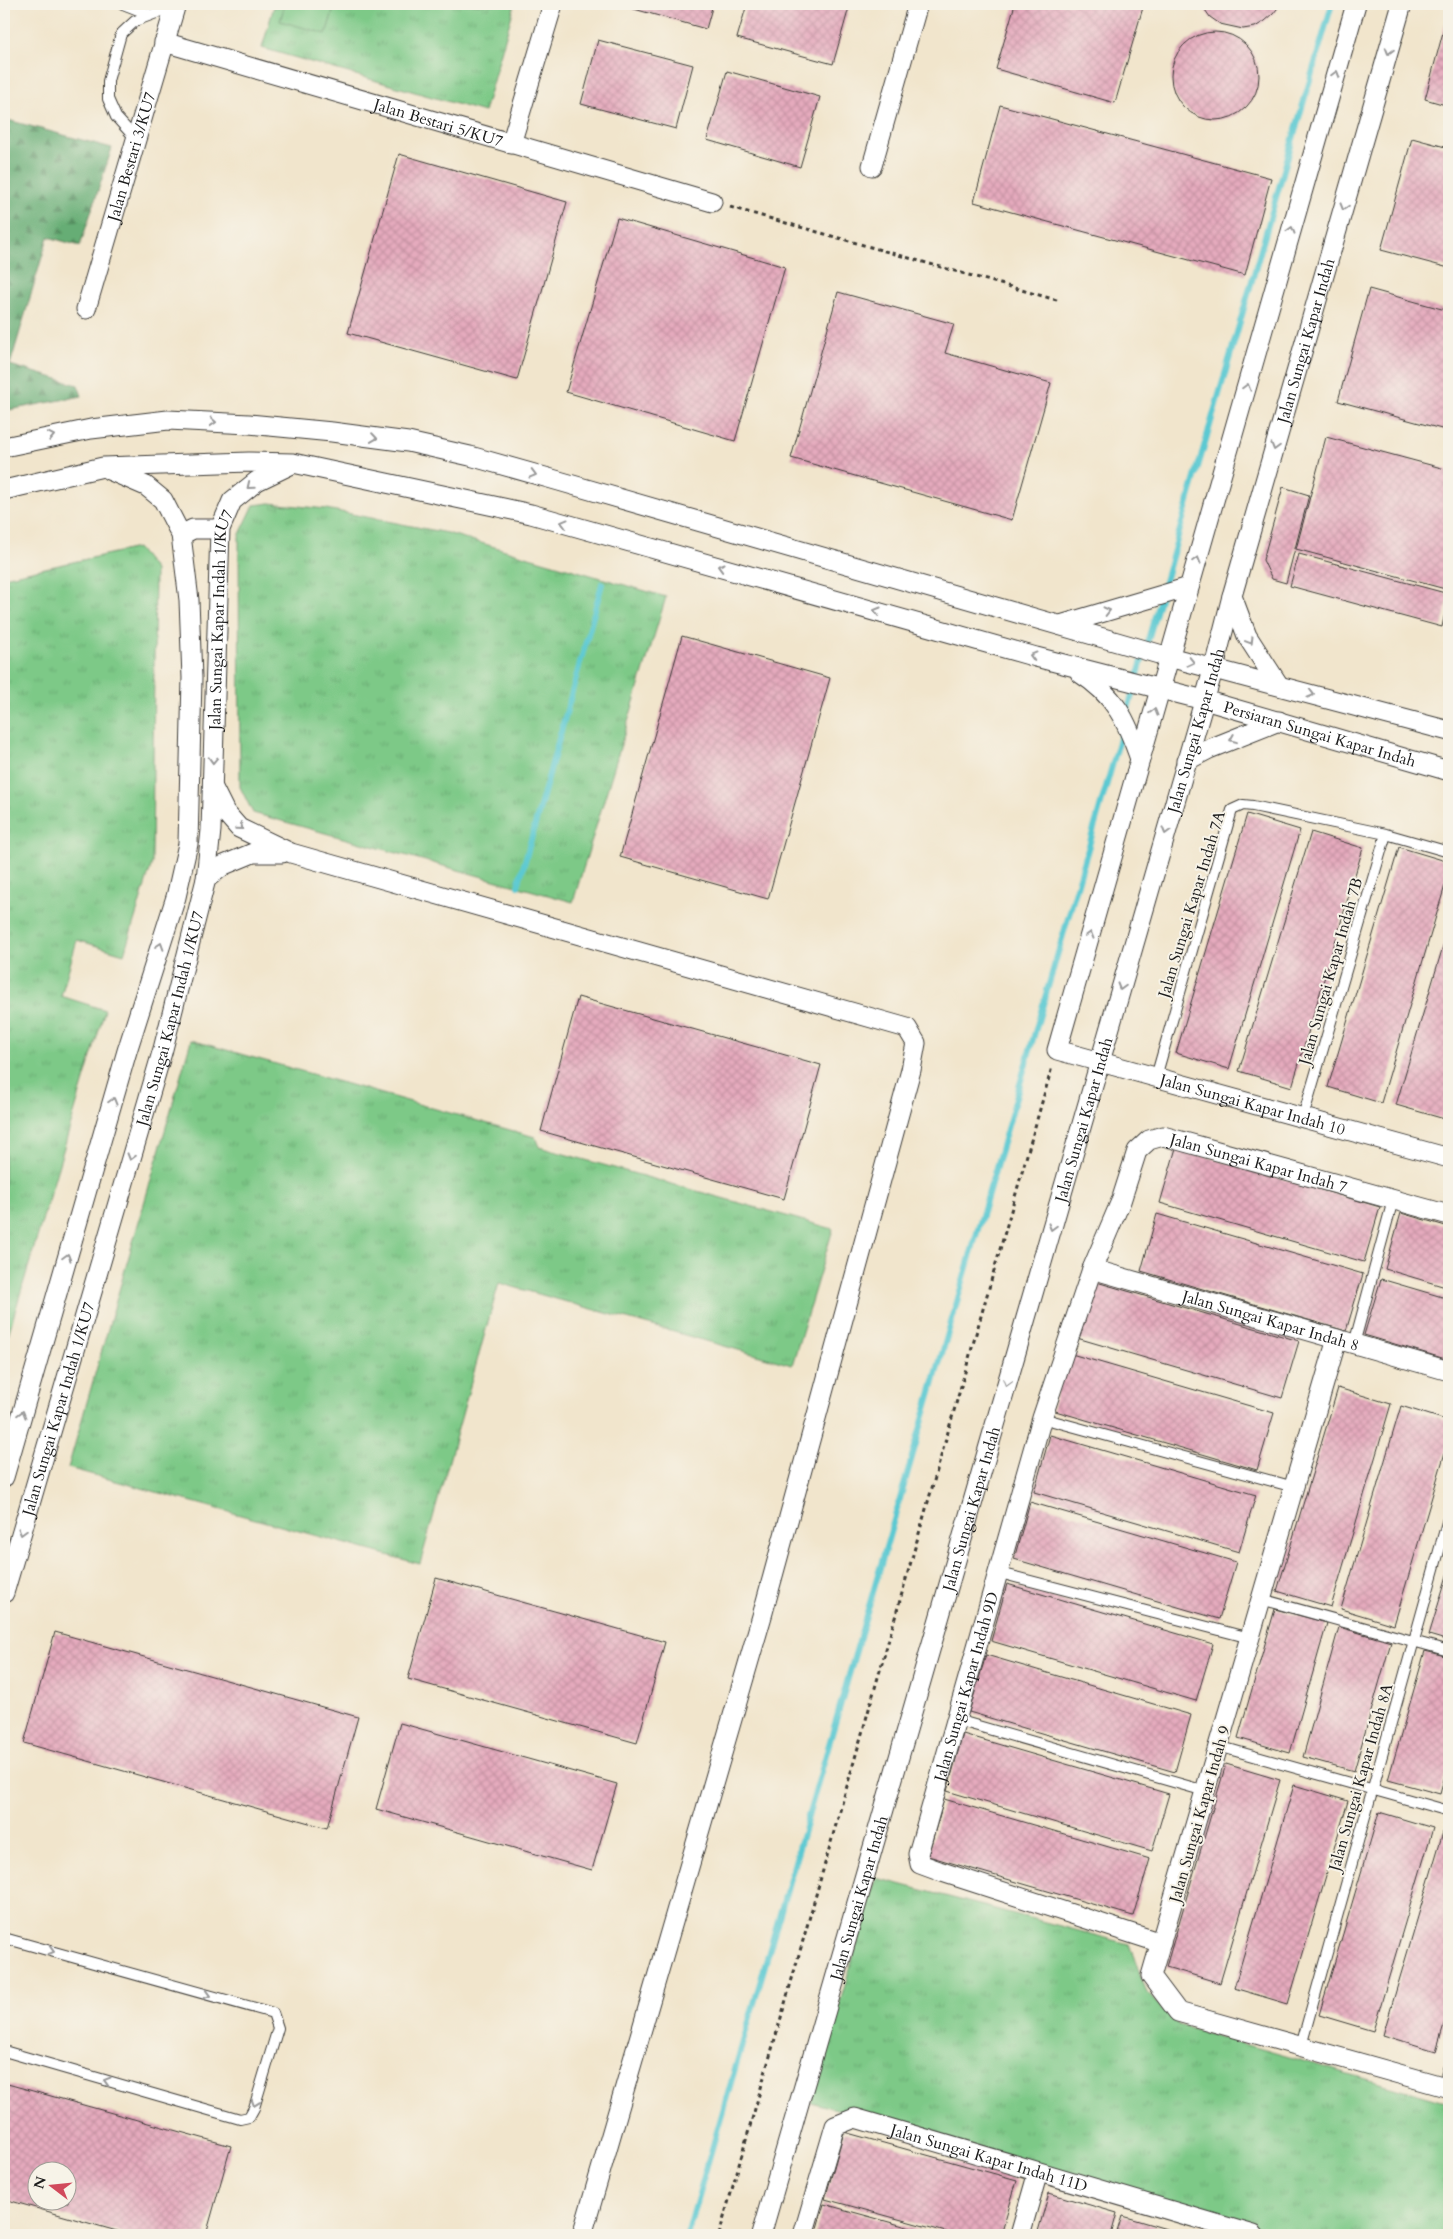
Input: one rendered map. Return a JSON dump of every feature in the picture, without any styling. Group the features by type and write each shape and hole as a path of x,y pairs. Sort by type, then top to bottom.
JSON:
{"street":[{"path":"511,144 552,4"},
{"path":"872,166 918,4"},
{"path":"1057,1050 1140,759 1153,687 1162,655 1189,588 1356,4"},
{"name":"Jalan Sungai Kapar Indah","path":"761,2235 1214,667 1232,596 1402,4"},
{"name":"Jalan Bestari 3/KU7","path":"86,309 175,5"},
{"name":"Jalan Bestari 5/KU7","path":"164,42 334,90 712,202"},
{"path":"4,447 91,429 168,420 249,424 408,442 470,456 552,479 1162,655 1214,667 1449,731"},
{"name":"Persiaran Sungai Kapar Indah","path":"4,490 103,467 249,462 293,463 531,514 1114,678 1204,700 1449,771"},
{"name":"Jalan Sungai Kapar Indah 1/KU7","path":"4,1593 162,1049 206,879 213,788 220,529 232,501 257,481 293,463"},
{"name":"Jalan Sungai Kapar Indah 1/KU7","path":"4,1477 127,1051 176,897 188,844 192,678 189,600 181,535 163,500 146,486 103,467"},
{"path":"181,535 193,530 220,529"},
{"path":"1060,625 1189,588"},
{"path":"1232,596 1246,636 1278,684"},
{"path":"1066,664 1095,682 1115,703 1129,726 1140,759"},
{"path":"1186,762 1210,749 1278,722"},
{"path":"213,788 226,812 239,828 291,853 907,1028 916,1043 911,1070 762,1616 582,2235"},
{"path":"206,879 224,865 253,853 291,853"},
{"name":"Jalan Sungai Kapar Indah 10","path":"1057,1050 1449,1158"},
{"name":"Jalan Sungai Kapar Indah 7","path":"1092,1269 1121,1201 1136,1151 1148,1140 1163,1136 1449,1215"},
{"name":"Jalan Sungai Kapar Indah 8","path":"1092,1269 1449,1370"},
{"name":"Jalan Sungai Kapar Indah 9D","path":"1092,1269 1042,1418 1000,1573 918,1854 920,1864 1161,1943"},
{"name":"Jalan Sungai Kapar Indah 9","path":"1346,1341 1294,1487 1151,1976 1178,2012 1446,2087"},
{"name":"Jalan Sungai Kapar Indah 11D","path":"803,2235 835,2126 855,2118 1038,2172 1210,2229 1254,2235"},
{"path":"1020,2235 1038,2172"}],"lane":[{"path":"123,4 151,15"},
{"path":"136,139 116,117 108,99 108,81 121,34 135,21 175,5"},
{"name":"Jalan Sungai Kapar Indah 7A","path":"1156,1076 1232,810 1243,805 1253,806 1386,834 1449,852"},
{"name":"Jalan Sungai Kapar Indah 7B","path":"1303,1118 1386,834"},
{"path":"1346,1341 1393,1200"},
{"path":"1042,1418 1294,1487"},
{"name":"Jalan Sungai Kapar Indah 8A","path":"1301,2046 1449,1515"},
{"path":"1000,1573 1250,1638"},
{"path":"1261,1599 1449,1651"},
{"path":"957,1720 1205,1791"},
{"path":"1218,1746 1373,1788 1449,1811"},
{"path":"4,1938 273,2013 278,2028 254,2108 249,2117 240,2118 4,2051"},
{"path":"1446,2087 1449,2066"}],"path":[{"path":"712,202 1060,301"},
{"path":"719,2235 1057,1050"}],"green space":[{"path":"266,4 515,4 484,112 262,48 274,6"},
{"path":"285,4 335,5 326,34 280,21"},
{"path":"4,119 112,148 80,246 48,237 10,365 78,385 82,396 4,411"},
{"path":"270,503 326,509 447,533 666,597 573,902 253,813 240,787 239,536 254,505"},
{"path":"137,548 155,570 152,863 124,954 77,940 61,996 105,1010 8,1335 4,1334 4,577"},
{"path":"191,1040 535,1137 539,1147 833,1229 792,1365 499,1283 420,1564 68,1468"},
{"path":"876,1878 1129,1944 1147,1993 1178,2025 1449,2103 1449,2235 1288,2235 811,2102"}],"building":[{"path":"616,4 713,4 706,29"},
{"path":"747,4 850,4 833,64 737,38"},
{"path":"1015,4 1144,4 1115,103 996,69"},
{"path":"1201,4 1281,4 1265,21 1255,27 1243,29 1220,24 1210,17"},
{"path":"1449,10 1449,106 1425,99"},
{"path":"1215,32 1232,35 1240,39 1252,51 1256,59 1259,76 1256,93 1252,101 1240,113 1232,117 1215,120 1198,117 1190,113 1178,101 1174,93 1171,76 1174,59 1178,51 1190,39 1198,35"},
{"path":"598,40 693,65 676,129 581,104"},
{"path":"727,71 820,97 800,167 707,140"},
{"path":"1000,105 1271,178 1245,275 974,202"},
{"path":"1412,138 1449,148 1449,268 1381,250"},
{"path":"399,154 567,202 517,380 348,333"},
{"path":"617,218 785,267 735,441 566,392"},
{"path":"1369,289 1449,311 1449,431 1338,401"},
{"path":"838,292 954,324 945,353 1051,383 1012,520 791,458"},
{"path":"1326,437 1449,470 1449,590 1296,549"},
{"path":"1283,487 1309,495 1286,583 1272,579 1263,560"},
{"path":"1299,554 1449,594 1442,627 1290,586"},
{"path":"682,636 830,678 768,899 620,857"},
{"path":"1247,814 1300,830 1229,1069 1176,1053"},
{"path":"1311,832 1363,848 1292,1087 1239,1071"},
{"path":"1399,847 1449,862 1449,872 1381,1103 1328,1087"},
{"path":"1449,926 1449,1118 1448,1120 1396,1105"},
{"path":"578,997 821,1065 784,1199 541,1131"},
{"path":"1176,1148 1380,1207 1364,1262 1160,1203"},
{"path":"1401,1213 1449,1227 1449,1288 1385,1269"},
{"path":"1157,1214 1363,1274 1346,1331 1141,1271"},
{"path":"1381,1279 1449,1299 1449,1360 1364,1335"},
{"path":"1093,1281 1299,1341 1282,1398 1077,1338"},
{"path":"1068,1353 1274,1413 1257,1470 1052,1410"},
{"path":"1338,1388 1391,1404 1331,1607 1277,1591"},
{"path":"1401,1406 1449,1421 1449,1439 1394,1625 1341,1609"},
{"path":"1050,1435 1256,1495 1239,1552 1034,1492"},
{"path":"1030,1502 1236,1562 1219,1619 1014,1559"},
{"path":"1449,1569 1449,1641 1429,1635"},
{"path":"436,1578 665,1642 637,1743 408,1679"},
{"path":"1007,1584 1213,1644 1196,1701 991,1641"},
{"path":"1275,1609 1327,1623 1290,1753 1238,1738"},
{"path":"1339,1627 1391,1642 1354,1771 1303,1757"},
{"path":"55,1632 358,1717 327,1828 24,1743"},
{"path":"1425,1651 1449,1657 1449,1761 1440,1794 1388,1780"},
{"path":"986,1655 1191,1715 1175,1772 969,1712"},
{"path":"400,1723 617,1784 592,1870 376,1809"},
{"path":"963,1734 1169,1794 1152,1851 947,1791"},
{"path":"1226,1764 1280,1780 1220,1983 1166,1967"},
{"path":"1294,1785 1348,1801 1288,2004 1234,1988"},
{"path":"944,1799 1150,1859 1133,1916 928,1856"},
{"path":"1379,1812 1433,1828 1373,2031 1319,2015"},
{"path":"1443,1832 1449,1834 1449,2008 1436,2051 1383,2035"},
{"path":"4,2083 231,2146 206,2235 131,2235 50,2212 78,2212 78,2162 28,2162 28,2206 4,2199"},
{"path":"844,2132 1017,2180 1001,2235 957,2235 825,2199"},
{"path":"1049,2193 1117,2213 1111,2235 1037,2235"},
{"path":"824,2204 936,2235 815,2235"},
{"path":"1122,2216 1187,2235 1116,2235"}],"waterway":[{"path":"1126,716 1332,4"},
{"path":"518,886 602,584"},
{"path":"687,2235 1123,728"}]}
